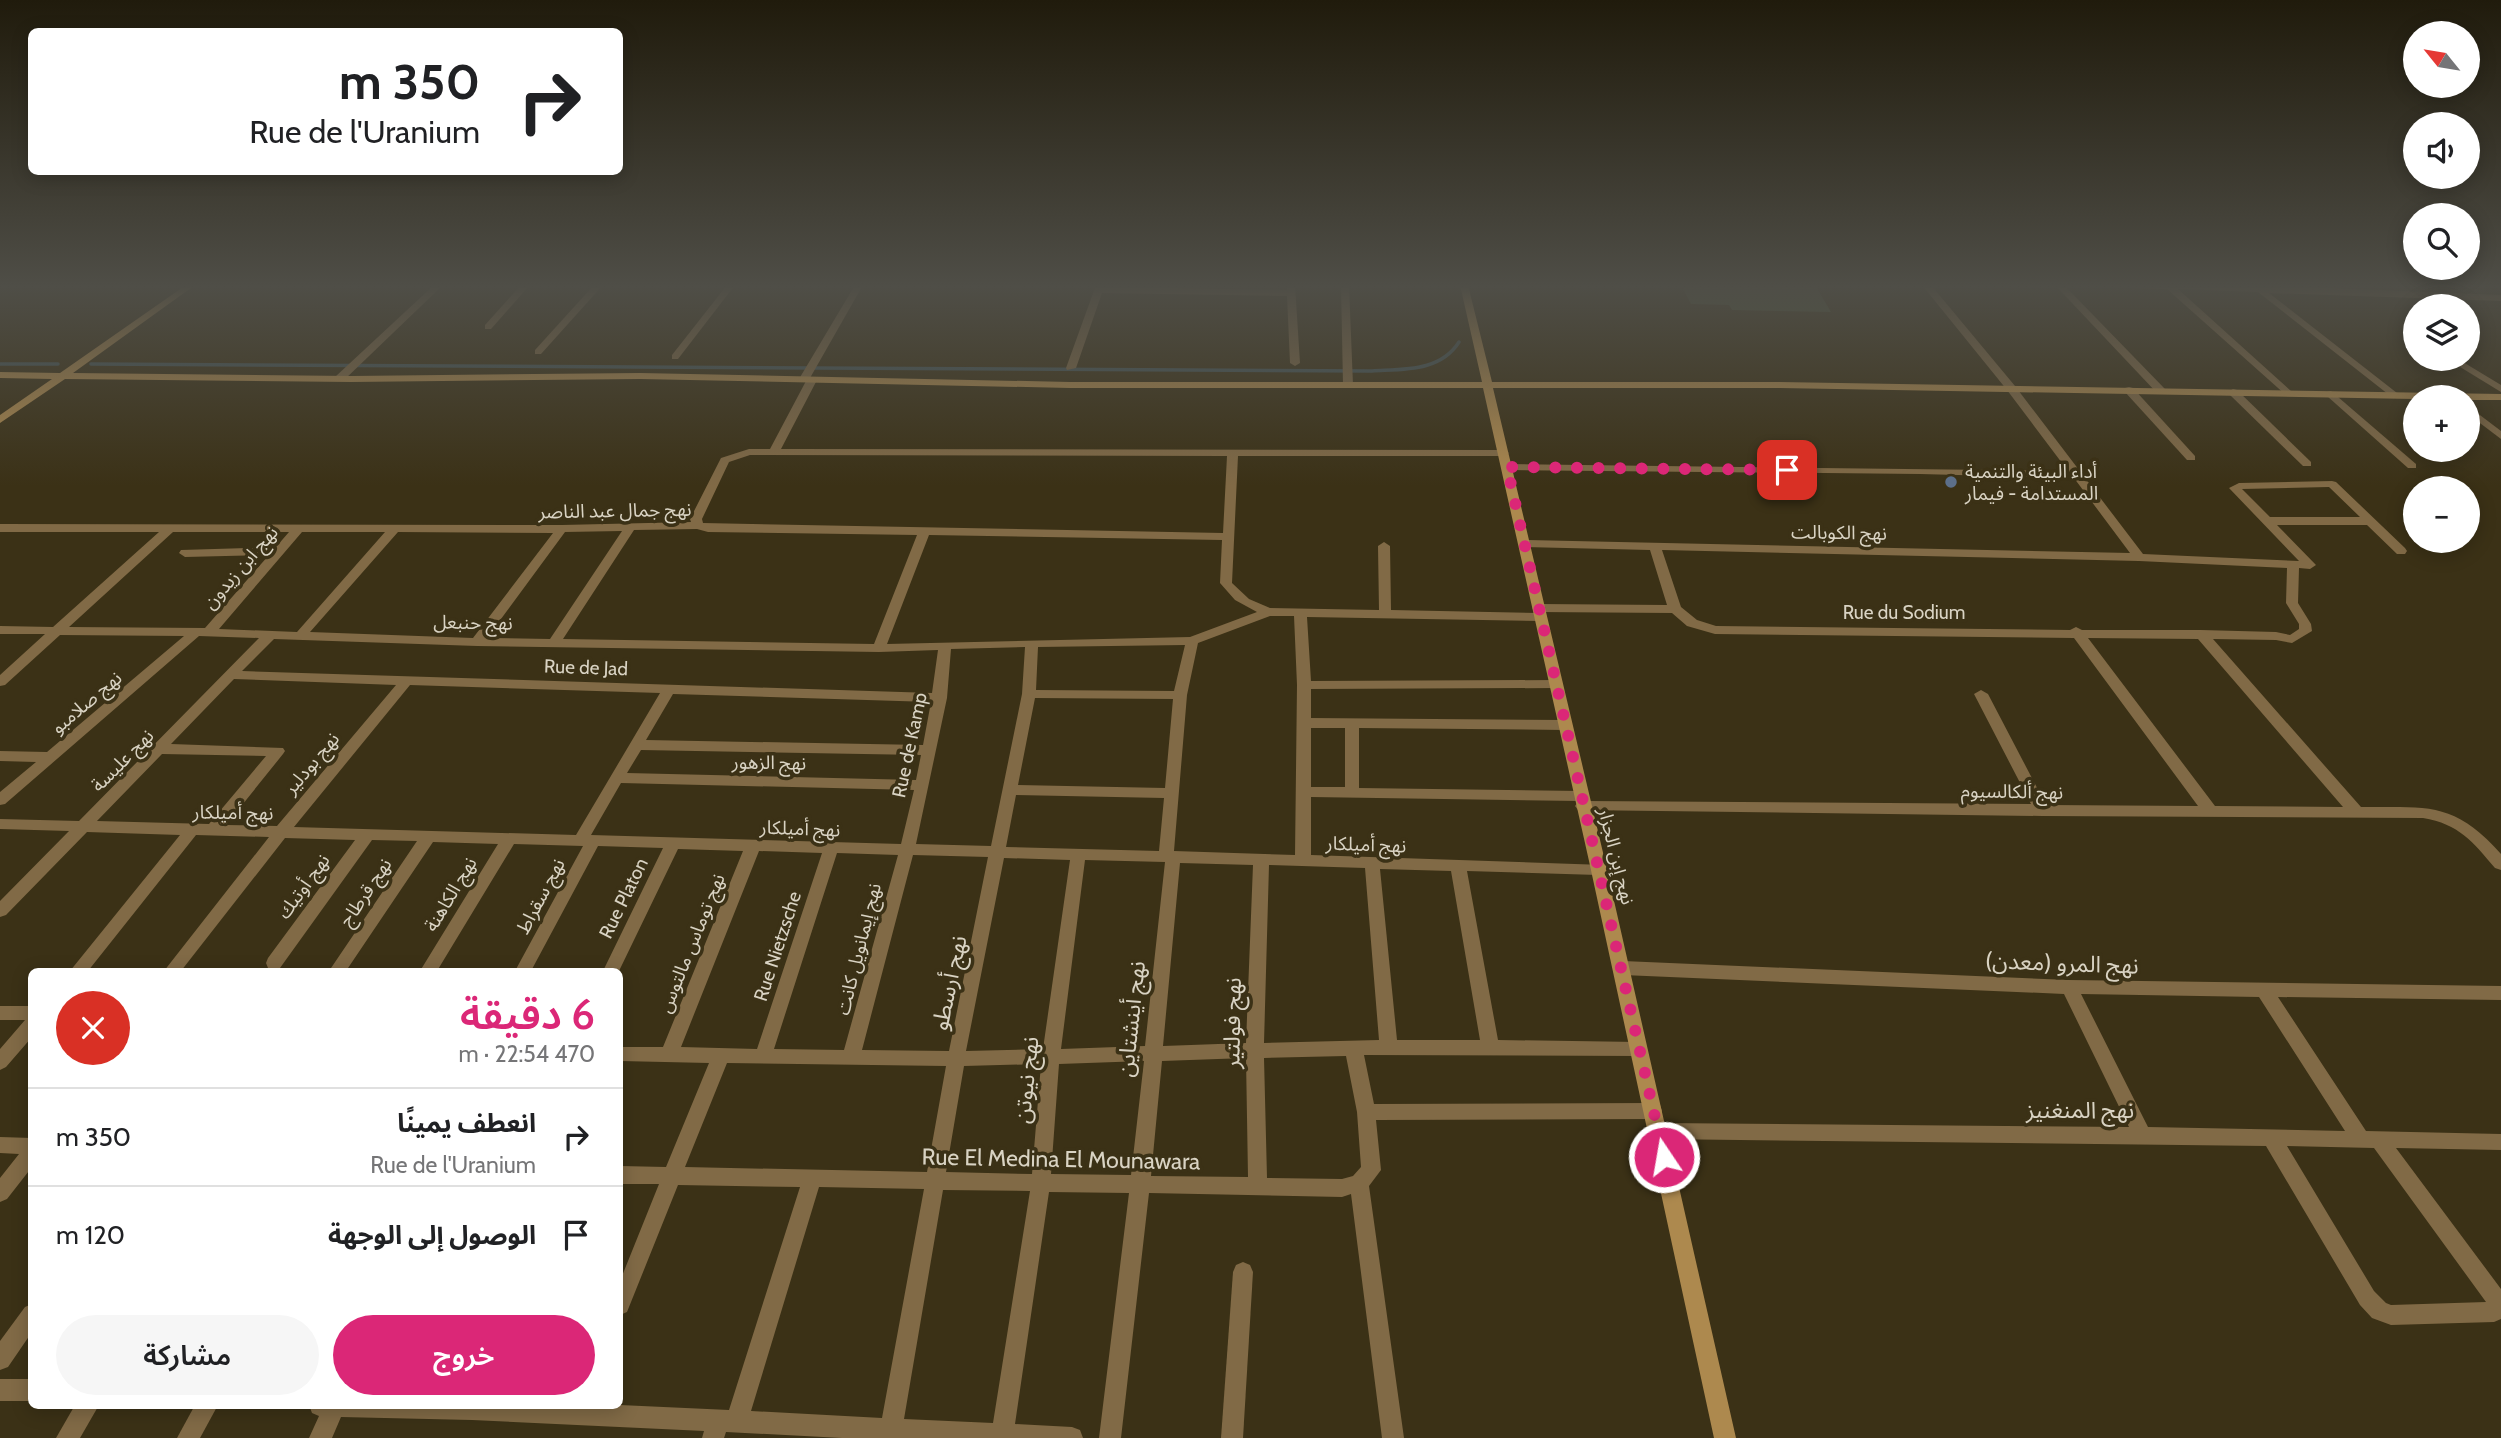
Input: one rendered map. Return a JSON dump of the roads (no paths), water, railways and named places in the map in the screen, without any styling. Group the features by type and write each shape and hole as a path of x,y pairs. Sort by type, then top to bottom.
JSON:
{"street":[{"path":"0,420 94,352"},
{"path":"339,379 368,352"},
{"path":"675,357 679,352"},
{"path":"773,453 821,352"},
{"path":"1071,368 1077,352"},
{"path":"1294,352 1295,363"},
{"path":"1347,352 1348,375"},
{"name":"نهج إبن الجزار","path":"1480,352 1527,544 1539,613 1582,801 1623,968 1638,1049 1725,1438"},
{"path":"1981,352 2136,552"},
{"path":"2124,352 2161,391"},
{"path":"2242,352 2287,393"},
{"path":"2339,352 2393,395"},
{"path":"2472,371 2501,389"},
{"path":"0,375 339,379 809,373 956,384 1348,375 1488,384 2011,388 2403,395"},
{"path":"2129,390 2190,458"},
{"path":"2233,392 2306,464"},
{"path":"2331,394 2412,466"},
{"path":"2480,397 2501,397"},
{"path":"2480,419 2501,436"},
{"path":"698,525 696,519 725,460 749,452 1233,454 2077,475"},
{"path":"1233,454 1226,583 1237,597 1269,612 1539,613 1675,609 1655,548"},
{"path":"2294,566 2310,565 2235,488 2332,484 2401,551"},
{"path":"2267,521 2370,521"},
{"name":"نهج جمال عبد الناصر","path":"0,528 396,527 562,530 698,525 708,528 924,533 1230,537"},
{"name":"نهج ابن زيدون","path":"202,633 300,527"},
{"path":"300,636 396,527"},
{"path":"0,682 170,528"},
{"path":"554,643 629,529"},
{"path":"477,642 562,530"},
{"path":"879,648 924,533"},
{"name":"نهج الكوبالت","path":"1527,544 1655,548 2136,552 2294,566"},
{"path":"1384,546 1385,614"},
{"path":"185,553 280,551"},
{"name":"Rue du Sodium","path":"1675,609 1692,623 1715,630 2076,631 2276,636 2292,639 2306,631 2305,624 2292,603 2294,566"},
{"name":"نهج حنبعل","path":"0,630 477,642 879,648 1192,641 1269,612"},
{"path":"1300,612 1304,685 1303,861"},
{"path":"2076,631 2211,812"},
{"name":"نهج صلامبو","path":"0,800 202,633"},
{"path":"2201,634 2358,814"},
{"name":"نهج عليسة","path":"0,911 270,635"},
{"name":"نهج أينشتاين","path":"1110,1438 1140,1186 1169,857 1180,695 1192,641"},
{"name":"نهج أرسطو","path":"891,1431 956,1059 1029,694 1032,644"},
{"name":"Rue de Kamp","path":"905,850 940,698 945,647"},
{"name":"Rue de Jad","path":"231,675 940,698"},
{"name":"نهج بودلير","path":"174,968 405,681"},
{"path":"1304,685 1555,684"},
{"name":"نهج سقراط","path":"524,968 616,778 669,689"},
{"path":"1029,694 1180,695"},
{"path":"1981,694 2042,811"},
{"path":"1352,722 1352,793"},
{"path":"1303,723 1565,725"},
{"path":"635,745 929,750"},
{"path":"160,749 278,751 212,831"},
{"path":"0,756 50,757"},
{"name":"نهج الزهور","path":"616,778 921,785"},
{"path":"1011,790 1172,793"},
{"name":"نهج ألكالسيوم","path":"1303,792 2042,811 2441,815 2461,823 2501,864"},
{"name":"نهج أميلكار","path":"0,824 1598,869"},
{"path":"80,968 192,830"},
{"name":"نهج أوتيك","path":"274,963 367,835"},
{"name":"نهج قرطاج","path":"339,968 429,836"},
{"name":"نهج الكاهنة","path":"430,968 509,839"},
{"name":"Rue Platon","path":"612,968 673,843"},
{"name":"نهج توماس مالتوس","path":"669,1055 753,846"},
{"name":"Rue Nietzsche","path":"763,1056 831,848"},
{"name":"نهج إيمانويل كانت","path":"851,1058 905,850"},
{"name":"نهج نيوتن","path":"1002,1435 1041,1183 1051,1057 1078,855"},
{"name":"نهج فولتير","path":"1258,1187 1255,1051 1261,860"},
{"path":"1372,863 1389,1047"},
{"path":"1458,865 1490,1048"},
{"name":"نهج المرو (معدن)","path":"1623,968 2069,987 2501,993"},
{"path":"2069,987 2143,1135"},
{"path":"2264,990 2370,1140 2498,1302 2494,1312 2391,1315 2379,1311 2367,1298 2271,1137"},
{"path":"0,1013 28,1013"},
{"path":"0,1062 27,1029"},
{"path":"623,1058 669,1055 956,1059 1389,1047 1638,1049"},
{"path":"1354,1048 1366,1112 1371,1170 1359,1183 1393,1438"},
{"path":"623,1297 721,1056"},
{"path":"1366,1112 1653,1111"},
{"name":"نهج المنغنيز","path":"1658,1131 2143,1135 2501,1142"},
{"path":"0,1145 28,1146"},
{"path":"0,1193 28,1157"},
{"name":"Rue El Medina El Mounawara","path":"623,1175 1140,1186 1342,1188 1359,1183"},
{"path":"722,1427 812,1179"},
{"path":"1232,1438 1243,1272"},
{"path":"0,1359 28,1320"},
{"path":"0,1390 28,1390"},
{"path":"68,1438 86,1409"},
{"path":"188,1438 205,1409"},
{"path":"320,1438 334,1409"},
{"path":"543,1409 578,1410 722,1427 1072,1438"}],"waterway":[{"path":"91,364 1372,371 1420,367 1442,359 1451,352"},
{"path":"0,364 58,364"}],"place":[{"name":"أداء البيئة والتنمية المستدامة - فيمار","path":"1951,482"}]}
